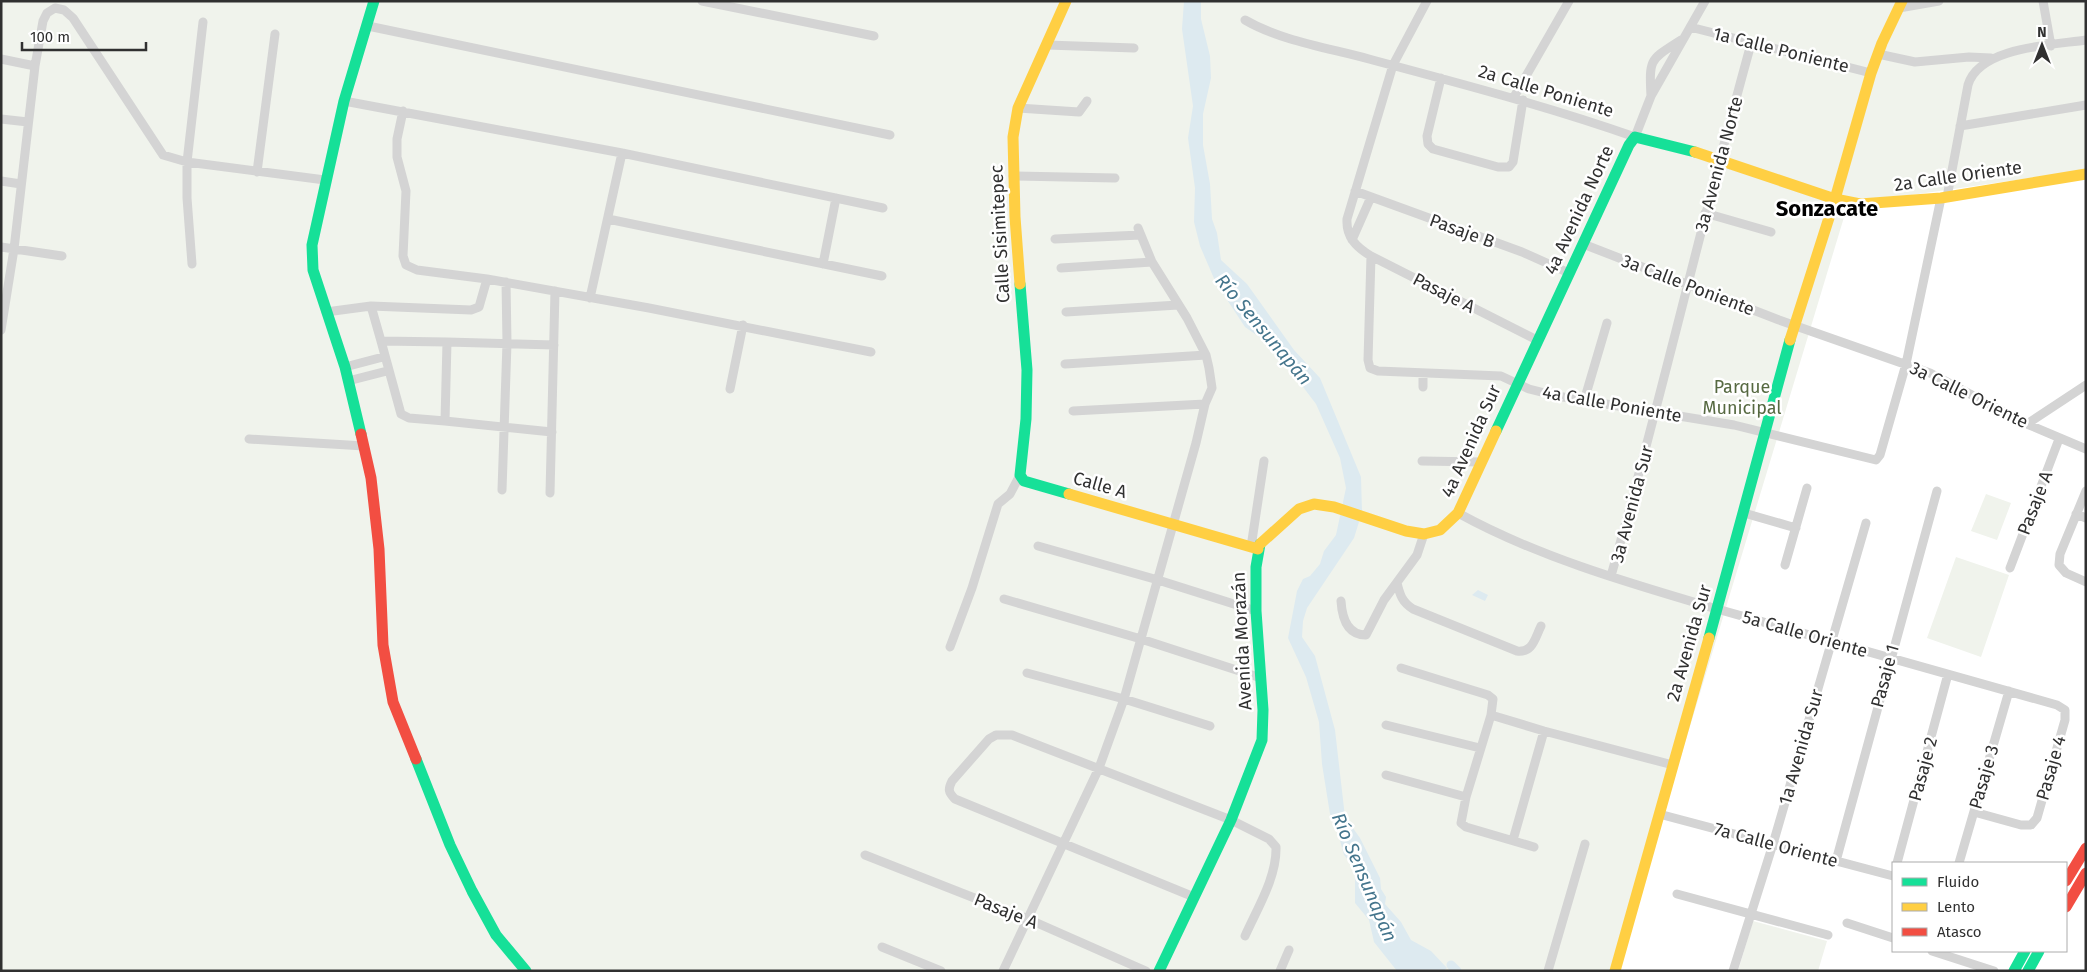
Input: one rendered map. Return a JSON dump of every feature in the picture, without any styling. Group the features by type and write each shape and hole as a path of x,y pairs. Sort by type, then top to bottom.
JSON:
{"street":[{"path":"702,1 874,36"},
{"name":"Calle Sisimitepec","path":"1020,475 1026,420 1027,370 1013,176 1014,137 1018,108 1066,1"},
{"path":"1352,241 1346,229 1347,218 1393,65 1427,1"},
{"path":"1441,78 1427,136 1428,144 1432,149 1498,167 1509,167 1513,162 1519,99 1569,1"},
{"name":"4a Avenida Norte","path":"1516,383 1629,145 1635,137 1652,96 1705,1"},
{"path":"1901,4 1938,1"},
{"path":"2043,1 2051,46"},
{"path":"370,2 368,26 344,101 314,232 312,259 315,283 344,367 371,478 378,538 384,652 393,702 450,845 472,891 496,934 526,971"},
{"name":"2a Avenida Sur","path":"1615,971 1718,609 1794,325 1835,199 1871,73 1901,4"},
{"path":"1,330 14,249 35,66 43,21 47,13 55,8 64,10 73,18 155,146 163,155 187,162 325,180"},
{"name":"2a Calle Poniente","path":"1245,20 1256,26 1293,38 1519,99 1635,137 1646,138 1719,159 1835,199"},
{"path":"192,264 188,219 187,162 203,22"},
{"path":"368,26 890,135"},
{"name":"1a Calle Poniente","path":"1690,27 1871,73"},
{"path":"257,172 275,34"},
{"path":"1652,96 1651,68 1653,60 1684,39"},
{"path":"1878,54 1915,62 1969,57 1991,58 2086,40"},
{"name":"3a Avenida Norte","path":"1688,285 1719,159 1751,44"},
{"path":"1047,45 1134,48"},
{"path":"1906,364 1971,77 1979,66 1991,58"},
{"path":"1,59 35,66"},
{"path":"344,101 622,153 883,208"},
{"path":"1018,108 1079,112 1087,101"},
{"path":"1960,126 2086,104"},
{"path":"403,111 397,139 397,157 406,191 403,256 406,265 417,270 506,282 743,325 871,352"},
{"path":"1,119 28,122"},
{"path":"590,298 622,153"},
{"name":"2a Calle Oriente","path":"1835,199 1876,204 1944,198 2086,174"},
{"path":"1013,176 1115,178"},
{"path":"1,182 21,184"},
{"name":"Pasaje B","path":"1355,191 1522,252 1569,273"},
{"path":"1352,241 1371,197"},
{"path":"823,264 836,198"},
{"path":"1706,213 1771,232"},
{"path":"608,219 882,276"},
{"path":"1003,971 1099,768 1124,699 1196,443 1205,404 1212,388 1206,355 1152,262 1139,232 1055,239"},
{"name":"Pasaje A","path":"1352,241 1371,256 1536,340"},
{"name":"3a Calle Poniente","path":"1583,244 1794,325"},
{"path":"1,247 62,256"},
{"name":"4a Calle Poniente","path":"1371,256 1368,360 1370,368 1378,371 1501,376 1529,389 1584,401 1766,431 1869,460 1876,460 1880,455 1906,364"},
{"path":"1061,268 1152,262"},
{"path":"326,312 371,306 471,310 479,307 487,279"},
{"path":"502,490 507,344 506,282"},
{"name":"3a Avenida Sur","path":"1612,576 1657,413 1688,285"},
{"path":"550,494 555,291"},
{"path":"1066,312 1178,305"},
{"path":"371,306 387,371 401,414 409,418 552,432"},
{"path":"1584,401 1607,323"},
{"path":"730,389 743,325"},
{"name":"3a Calle Oriente","path":"1794,325 1906,364 1947,381 2027,424 2086,449"},
{"path":"381,341 554,345"},
{"path":"445,421 447,342"},
{"path":"1065,364 1206,355"},
{"path":"344,367 384,358"},
{"path":"348,381 387,371"},
{"path":"1423,373 1423,387"},
{"name":"4a Avenida Sur","path":"1458,513 1516,383"},
{"path":"2027,424 2086,385"},
{"path":"1073,412 1205,404"},
{"path":"249,439 364,446"},
{"name":"Pasaje A","path":"2010,568 2059,439"},
{"path":"1254,548 1264,461"},
{"path":"1422,461 1482,462"},
{"path":"950,647 972,588 998,504 1010,494 1020,475"},
{"name":"Calle A","path":"1020,475 1024,481 1254,548"},
{"path":"1785,565 1807,488"},
{"name":"Pasaje 1","path":"1836,861 1937,491"},
{"path":"2086,491 2060,554 2059,565 2066,572 2086,582"},
{"name":"Avenida Morazán","path":"1159,971 1230,820 1262,740 1261,678 1254,548 1299,509 1314,504 1334,507 1406,531 1424,534"},
{"path":"1341,601 1342,613 1348,627 1360,635 1366,635 1384,600 1417,556 1424,534 1440,530 1458,513"},
{"name":"5a Calle Oriente","path":"1458,513 1535,549 1612,576 1718,609 2057,705 2064,710"},
{"path":"1744,513 1796,528"},
{"path":"2076,514 2086,518"},
{"name":"1a Avenida Sur","path":"1733,971 1773,844 1866,523"},
{"path":"1038,546 1158,580 1256,611"},
{"path":"1397,583 1401,598 1414,609 1517,651 1525,652 1530,649 1541,626"},
{"path":"1004,599 1141,639 1261,678"},
{"path":"1401,668 1488,695 1493,699 1491,715 1466,797 1461,823 1466,827 1534,847"},
{"path":"1027,673 1124,699 1210,726"},
{"name":"Pasaje 2","path":"1897,862 1948,674"},
{"name":"Pasaje 3","path":"1960,862 2009,692"},
{"name":"Pasaje 4","path":"1974,812 2021,825 2031,825 2037,818 2065,720 2064,710"},
{"path":"1491,715 1544,732 1673,765"},
{"path":"1386,725 1480,748"},
{"path":"1513,840 1544,732"},
{"path":"1194,897 955,798 949,793 949,788 963,768 989,739 996,734 1012,735 1230,820 1268,839 1276,847 1276,857 1266,889 1245,936"},
{"path":"1386,775 1466,797"},
{"name":"7a Calle Oriente","path":"1659,814 1892,876"},
{"path":"1548,971 1585,844"},
{"path":"2067,879 2086,848"},
{"name":"Pasaje A","path":"865,855 1028,919 1146,971"},
{"path":"2067,904 2086,873"},
{"path":"1677,894 1828,935"},
{"path":"1847,923 1892,938"},
{"path":"882,947 941,971"},
{"path":"1280,971 1290,950"},
{"path":"1935,952 1994,971"},
{"path":"2014,971 2024,952"},
{"path":"2028,971 2038,952"}],"green space":[{"name":"Parque Municipal","path":"1,1 2086,1 2086,170 1848,204 1616,971 1,971"},
{"path":"1986,494 2011,503 1997,540 1971,531"},
{"path":"1956,557 2009,575 1981,657 1927,638"},
{"path":"1753,921 1827,941 1818,971 1738,971"}],"water":[{"name":"Río Sensunapán","path":"1184,1 1201,1 1201,19 1210,56 1211,78 1203,114 1203,145 1210,184 1212,219 1217,233 1221,260 1247,284 1294,350 1320,378 1361,477 1362,512 1354,538 1307,608 1303,621 1302,637 1315,656 1335,730 1345,817 1360,838 1380,878 1381,889 1386,897 1385,904 1401,922 1411,940 1431,951 1447,968 1443,971 1397,971 1374,942 1369,920 1355,903 1355,868 1344,855 1335,822 1330,814 1322,764 1319,722 1306,677 1288,638 1297,591 1303,579 1310,576 1320,564 1324,551 1336,535 1346,488 1340,458 1316,404 1272,346 1245,327 1216,283 1200,246 1194,222 1195,188 1188,138 1193,106 1182,29"},
{"path":"1478,590 1488,595 1485,601 1472,595"}],"waterway":[{"path":"1451,965 1457,971"}],"traffic: fast":[{"path":"361,434 345,367 313,270 312,245 344,101 374,1"},
{"path":"1496,431 1629,145 1635,137 1695,152"},
{"path":"1020,284 1027,370 1026,419 1020,475 1024,481 1069,494"},
{"path":"1709,638 1790,340"},
{"path":"1159,971 1231,820 1262,740 1263,710 1256,611 1256,567 1260,544"},
{"path":"416,759 450,845 472,891 496,935 526,971"},
{"path":"2014,971 2024,952"},
{"path":"2028,971 2038,952"}],"traffic: slow":[{"path":"1020,284 1015,217 1013,137 1018,108 1066,1"},
{"path":"1790,340 1835,199 1871,73 1882,43 1902,1"},
{"path":"1695,152 1835,199 1860,204 1941,198 2086,174"},
{"path":"1260,544 1299,509 1314,504 1334,507 1406,531 1424,534 1440,530 1458,513 1496,431"},
{"path":"1069,494 1258,549"},
{"path":"1615,971 1709,638"}],"traffic: jam":[{"path":"361,434 371,478 379,549 383,645 393,702 416,759"},
{"path":"2067,879 2086,848"},
{"path":"2067,905 2086,873"}],"district":[{"name":"Sonzacate","path":"1827,208"}]}
